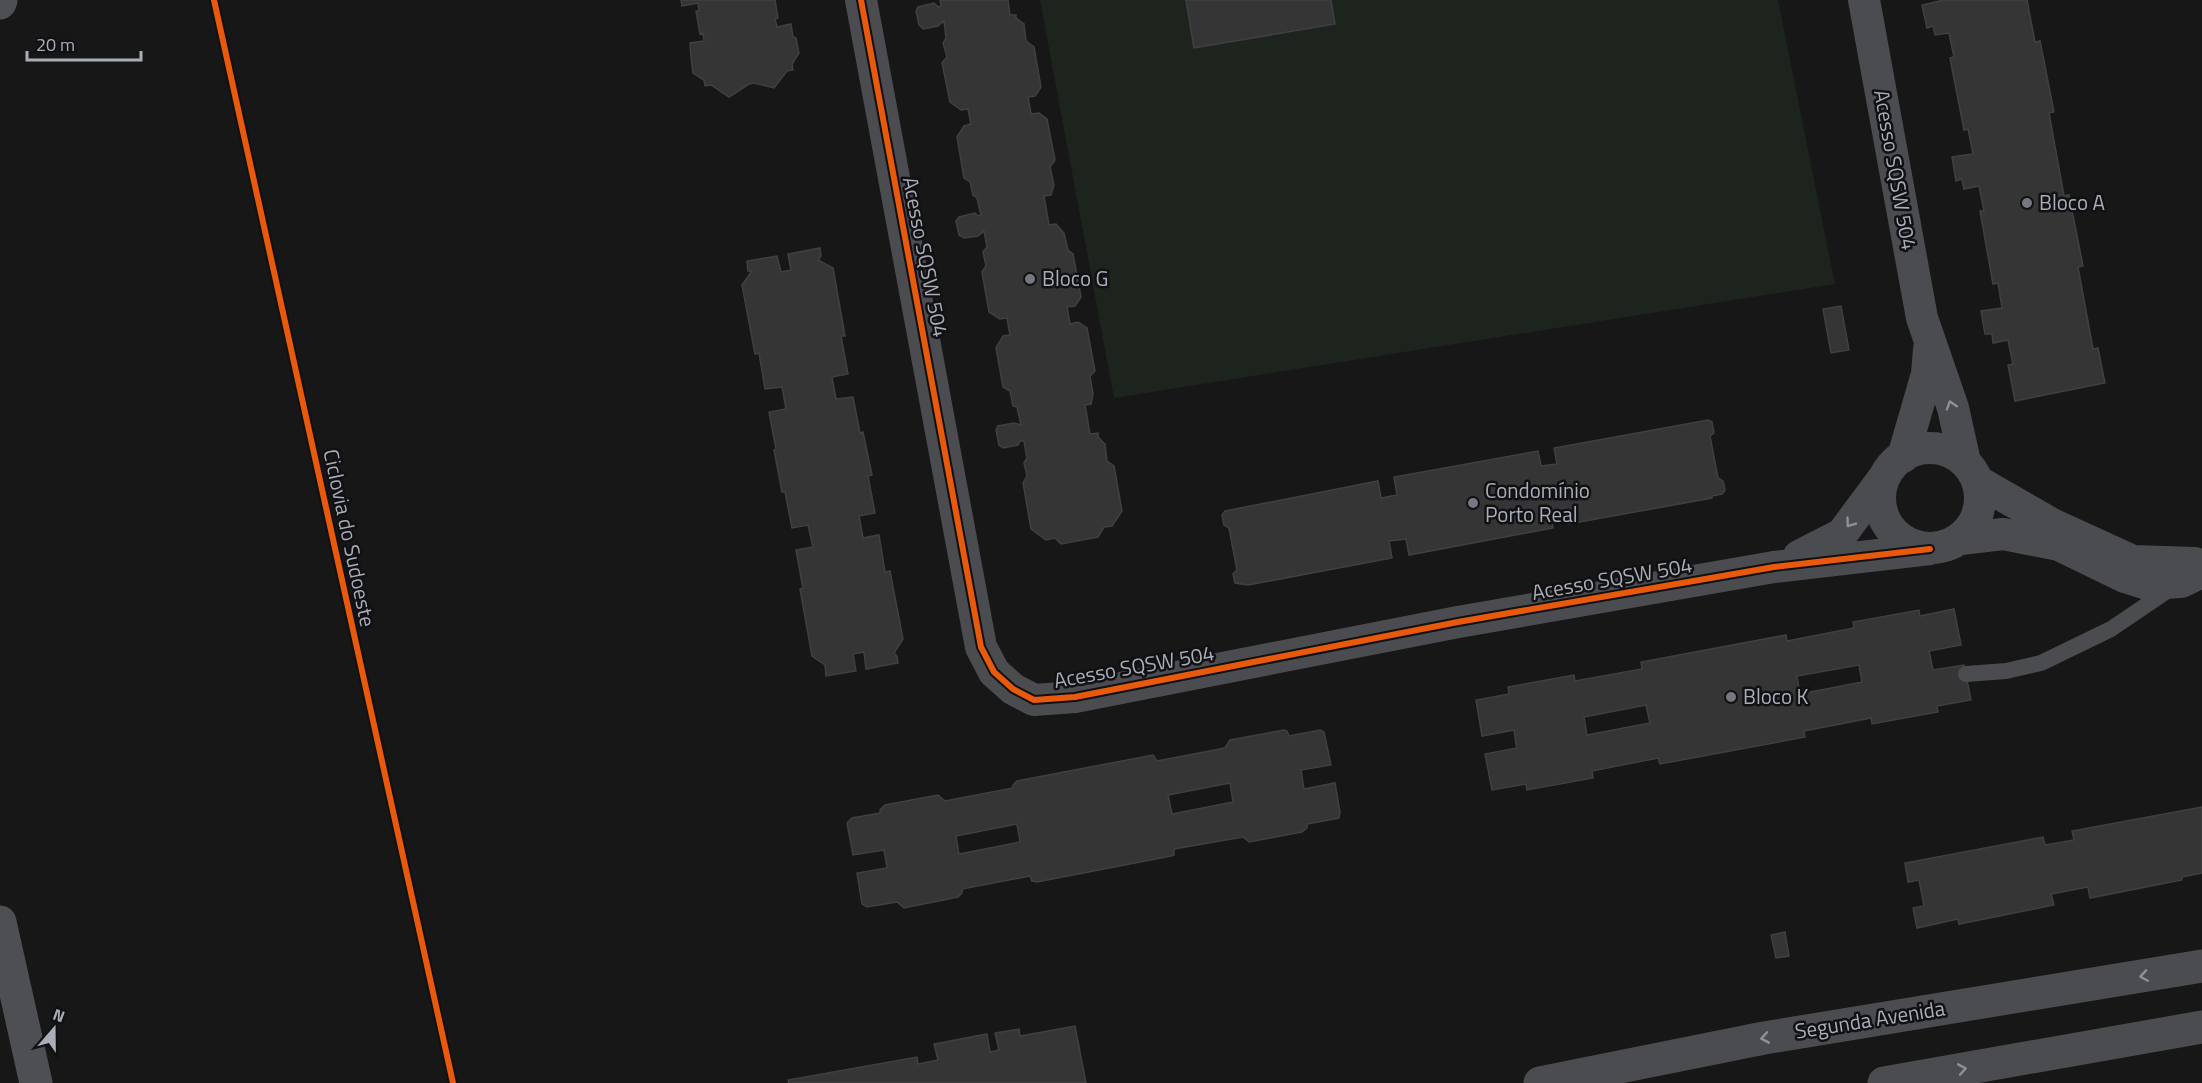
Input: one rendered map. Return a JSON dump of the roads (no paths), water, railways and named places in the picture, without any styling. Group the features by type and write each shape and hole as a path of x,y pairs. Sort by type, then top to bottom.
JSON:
{"main road":[{"path":"0,922 4,955 36,1083"}],"street":[{"name":"Acesso SQSW 504","path":"861,0 981,647 994,672 1013,689 1034,700 1075,697 1458,622 1774,567 1930,549"},
{"name":"Acesso SQSW 504","path":"1864,0 1922,318 1953,408 1971,471"},
{"name":"Acesso SQSW 504","path":"1774,567 1842,534 1894,467 1928,374 1930,339"},
{"path":"1971,471 1981,498 1979,512 1972,527 1961,539 1946,547 1930,549 1906,542 1888,526 1882,512 1880,498 1894,467 1911,452 1940,449 1953,454 1971,471 2052,524 2133,561 2195,572"},
{"path":"1961,539 2003,534 2059,545 2125,578 2147,584 2195,572"},
{"name":"Segunda Avenida","path":"1540,1083 1764,1038 2202,966"},
{"path":"1884,1083 2202,1027"}],"lane":[{"path":"1966,674 2006,671 2042,663 2111,629 2195,572"}],"place":[{"name":"Bloco A","path":"2027,203"},
{"name":"Bloco G","path":"1030,279"},
{"name":"Condomínio Porto Real","path":"1473,503"},
{"name":"Bloco K","path":"1731,697"}]}
